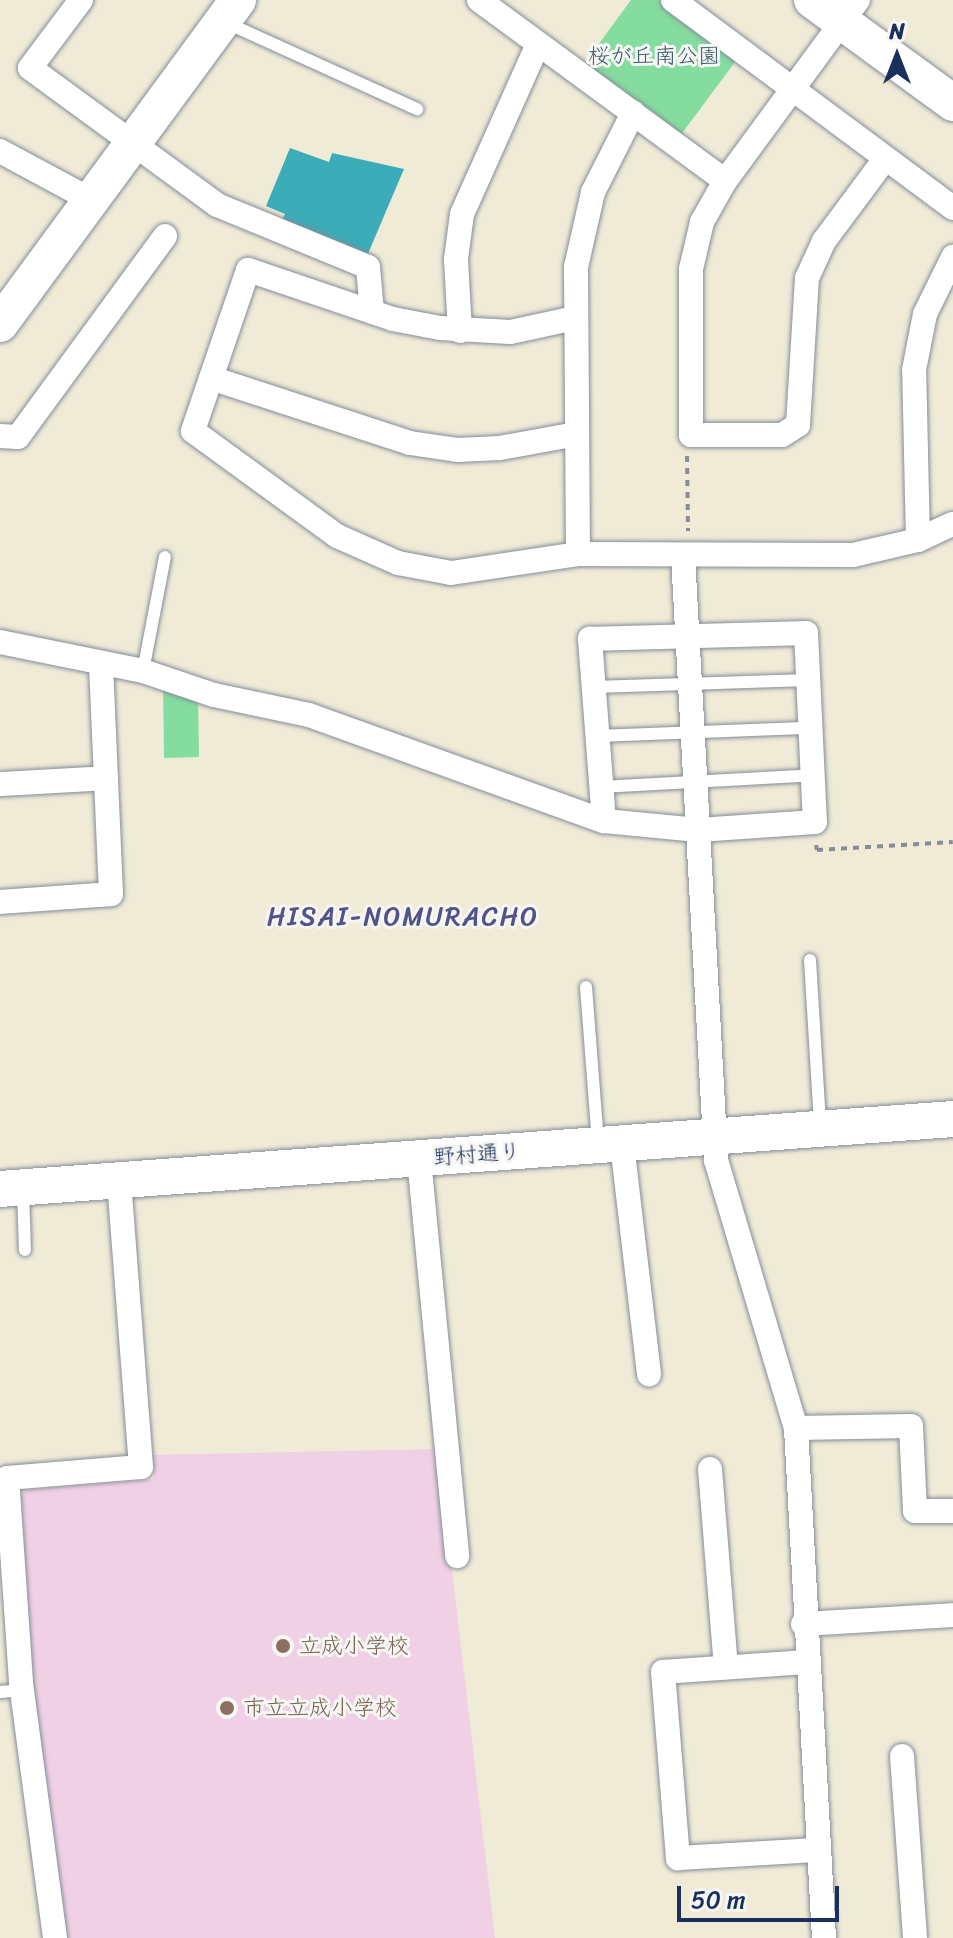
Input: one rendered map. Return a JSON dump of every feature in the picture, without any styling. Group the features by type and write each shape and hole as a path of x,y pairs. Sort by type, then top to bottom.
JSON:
{"street":[{"path":"81,0 30,68 217,205 368,267 372,312"},
{"path":"479,0 725,181"},
{"path":"673,0 953,208"},
{"path":"812,0 850,11 953,103"},
{"path":"0,324 230,10"},
{"path":"850,11 725,181 693,253 691,435 782,435 798,425 807,278 824,241 885,159"},
{"path":"460,331 456,259 462,214 538,44"},
{"path":"578,554 576,267 593,192 633,113"},
{"path":"0,151 89,199"},
{"path":"0,436 18,437 165,236"},
{"path":"918,540 914,370 925,314 953,257"},
{"path":"575,318 510,332 460,331 372,312 248,270 193,431 337,536 375,555 425,570 471,573 578,554 853,555 918,540 953,524"},
{"path":"211,378 386,437 440,448 500,448 577,434"},
{"path":"689,556 691,684 716,1160 796,1428 805,1662 824,1938"},
{"path":"0,642 101,666 143,671 214,695 309,715 604,821 659,828 699,842 815,822 806,633 590,639 604,821"},
{"path":"0,902 111,894 101,666"},
{"path":"0,784 106,778"},
{"name":"野村通り","path":"11,1188 953,1119"},
{"path":"610,1145 649,1374"},
{"path":"419,1159 457,1556"},
{"path":"55,1938 11,1691 7,1478 141,1467 119,1180"},
{"path":"796,1428 911,1426 915,1511 953,1511"},
{"path":"710,1469 726,1667"},
{"path":"803,1624 953,1615"},
{"path":"805,1662 663,1672 678,1858 817,1850"},
{"path":"902,1756 915,1938"}],"lane":[{"path":"230,10 417,109"},
{"path":"143,671 165,557"},
{"path":"594,687 808,680"},
{"path":"597,736 810,728"},
{"path":"601,787 813,775"},
{"path":"810,960 821,1129"},
{"path":"586,987 610,1145"},
{"path":"11,1188 25,1250"}],"path":[{"path":"689,556 686,442 691,435"},
{"path":"815,822 817,850 953,842"}],"shaded area":[{"path":"438,1449 495,1938 67,1938 36,1718 20,1498 26,1490 154,1479 153,1455"}],"green space":[{"name":"桜が丘南公園","path":"631,0 660,0 738,58 680,136 584,64"},
{"path":"163,682 198,694 199,757 164,758"}],"water":[{"path":"290,148 329,162 332,153 404,169 367,256 282,220 285,214 266,206"}],"place":[{"name":"立成小学校","path":"283,1646"},
{"name":"市立立成小学校","path":"227,1708"}],"district":[{"name":"HISAI-NOMURACHO","path":"403,917"}]}
